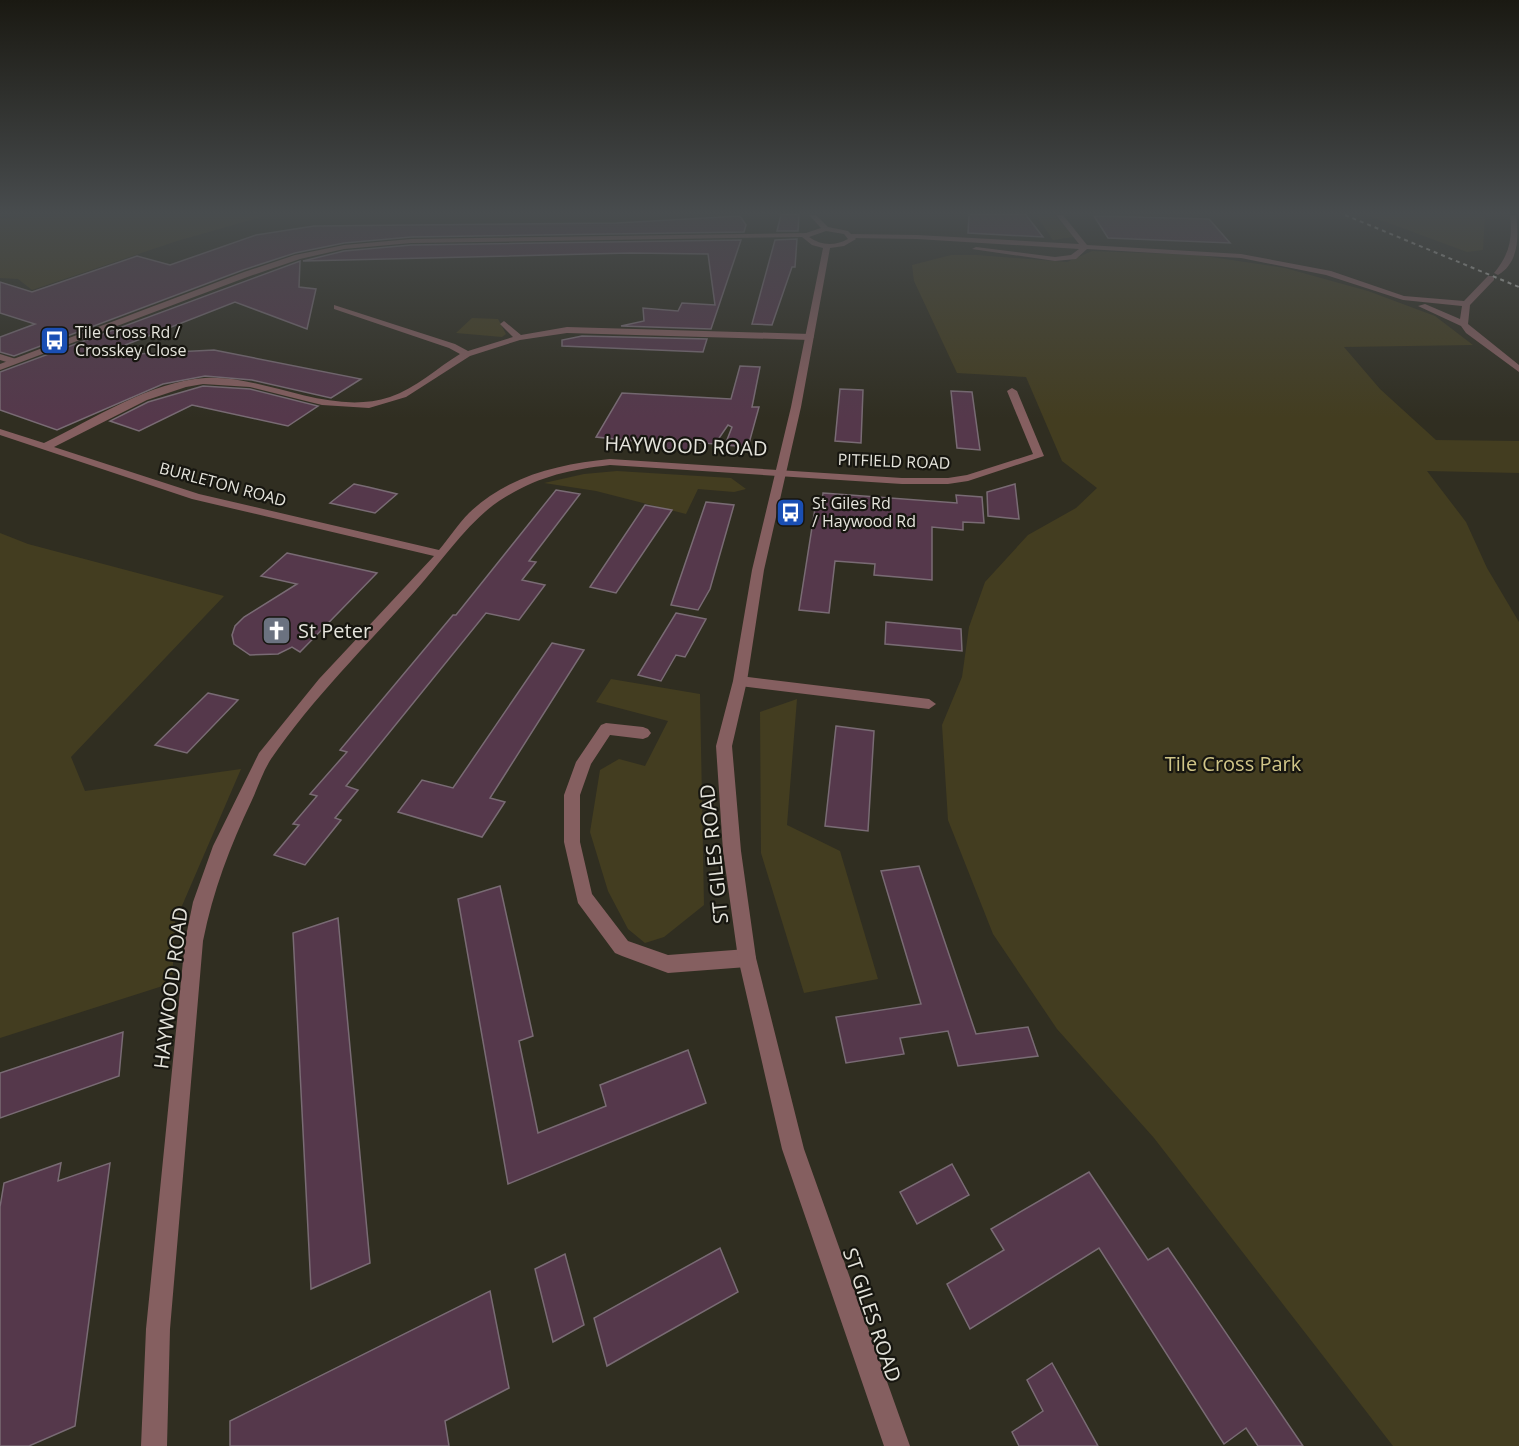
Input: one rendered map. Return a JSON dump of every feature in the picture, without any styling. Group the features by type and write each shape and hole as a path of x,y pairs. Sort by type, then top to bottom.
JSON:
{"street":[{"path":"0,367 224,282"},
{"name":"ST GILES ROAD","path":"819,282 810,337 782,471 758,570 740,681 724,746 732,851 747,958 793,1149 897,1446"},
{"path":"1356,282 1403,298 1464,324"},
{"path":"1487,282 1466,304 1464,324 1468,331 1519,369"},
{"path":"1403,298 1466,304"},
{"path":"351,301 334,308 452,346 467,354"},
{"path":"504,324 519,338"},
{"path":"43,448 134,404 173,387 192,383 228,382 359,406 405,394 467,354 519,338 567,330 810,337"},
{"path":"0,357 14,361"},
{"name":"PITFIELD ROAD","path":"782,471 902,481 948,481 1039,456 1011,391"},
{"name":"BURLETON ROAD","path":"0,432 196,497 442,554"},
{"name":"HAYWOOD ROAD","path":"154,1446 158,1329 194,941 201,902 222,846 264,757 324,682 442,554 473,516 523,482 570,466 610,462 782,471"},
{"path":"740,681 929,704"},
{"path":"643,733 606,729 584,762 572,795 572,842 584,897 622,946 668,964 747,958"}],"green space":[{"path":"22,282 54,282 32,290"},
{"name":"Tile Cross Park","path":"915,282 1337,282 1368,291 1435,316 1473,345 1344,347 1380,389 1436,440 1519,441 1519,473 1427,471 1466,522 1487,568 1519,622 1519,1446 1393,1446 1154,1138 1057,1029 993,934 948,820 942,725 962,677 969,627 985,582 1028,535 1076,508 1097,488 1062,461 1026,377 957,373"},
{"path":"472,318 498,319 506,334 502,337 456,333"},
{"path":"617,471 731,478 746,489 734,492 698,489 686,514 596,491 544,483 584,474"},
{"path":"0,533 28,544 224,596 71,757 85,791 241,769 175,922 172,983 0,1038"},
{"path":"611,679 700,694 704,905 664,937 645,943 628,929 608,891 590,832 600,770 619,759 645,766 668,721 596,702"},
{"path":"797,699 787,825 840,851 878,979 804,993 761,853 760,712"}],"building":[{"path":"0,282 32,292 60,282 210,282 14,356 0,352 0,337 35,324 0,313"},
{"path":"242,282 299,282 299,287 316,289 307,329 235,302 97,356 214,350 361,379 331,398 252,380 205,376 163,384 57,430 0,410 0,372"},
{"path":"712,282 727,282 711,329 621,326 644,321 643,308 678,311 682,303 715,305"},
{"path":"763,282 787,282 772,325 752,324"},
{"path":"582,336 707,339 703,352 562,346 562,340"},
{"path":"740,366 760,367 752,407 759,407 748,447 725,445 732,427 728,425 715,444 691,442 688,451 663,449 665,444 596,437 622,393 731,399"},
{"path":"203,386 250,389 318,406 288,426 192,405 139,431 110,421 148,402"},
{"path":"840,389 863,390 861,443 835,441"},
{"path":"951,391 972,392 980,450 957,448"},
{"path":"354,484 397,494 375,513 330,503"},
{"path":"1015,484 1019,519 988,516 987,492"},
{"path":"556,490 580,494 529,561 536,562 522,580 545,585 519,620 486,613 346,786 358,790 335,818 341,820 305,865 274,855 299,825 293,824 317,796 310,794 347,752 340,750 453,615 456,615"},
{"path":"823,493 957,503 956,495 982,497 984,523 963,522 963,530 932,527 932,580 874,575 875,564 835,561 829,613 799,610 816,502 822,502"},
{"path":"706,502 734,505 710,589 698,610 671,605"},
{"path":"645,505 672,510 616,593 590,587"},
{"path":"287,553 377,573 300,652 292,647 278,654 250,655 234,644 232,635 235,626 244,617 297,584 261,576"},
{"path":"676,613 706,619 685,657 676,655 661,681 638,675"},
{"path":"886,622 961,629 962,651 885,644"},
{"path":"552,643 584,650 490,798 505,802 482,837 398,812 422,780 453,788"},
{"path":"208,693 238,700 187,753 155,745"},
{"path":"836,726 874,731 868,831 825,826"},
{"path":"919,866 976,1034 1028,1027 1038,1056 958,1066 948,1031 900,1038 904,1054 846,1063 836,1017 921,1004 881,871"},
{"path":"500,886 533,1036 519,1041 538,1133 606,1106 600,1085 688,1050 706,1103 508,1184 458,899"},
{"path":"338,918 370,1263 311,1289 293,933"},
{"path":"123,1032 119,1076 0,1118 0,1073"},
{"path":"61,1163 58,1181 110,1163 75,1426 29,1446 0,1446 0,1207 4,1183"},
{"path":"952,1164 969,1195 917,1224 900,1192"},
{"path":"1089,1172 1148,1260 1168,1248 1303,1446 1258,1446 1246,1428 1224,1444 1099,1248 970,1329 947,1284 1004,1250 991,1229"},
{"path":"720,1248 738,1292 607,1366 594,1318"},
{"path":"565,1254 584,1325 553,1342 535,1269"},
{"path":"490,1291 509,1388 445,1421 449,1446 230,1446 230,1421"},
{"path":"1052,1363 1098,1446 1019,1446 1012,1432 1043,1411 1027,1380"}],"railway":[{"path":"1508,282 1519,287"}],"place":[{"name":"Tile Cross Rd / Crosskey Close","path":"54,341"},
{"name":"St Giles Rd / Haywood Rd","path":"791,512"},
{"name":"St Peter","path":"277,631"}]}
